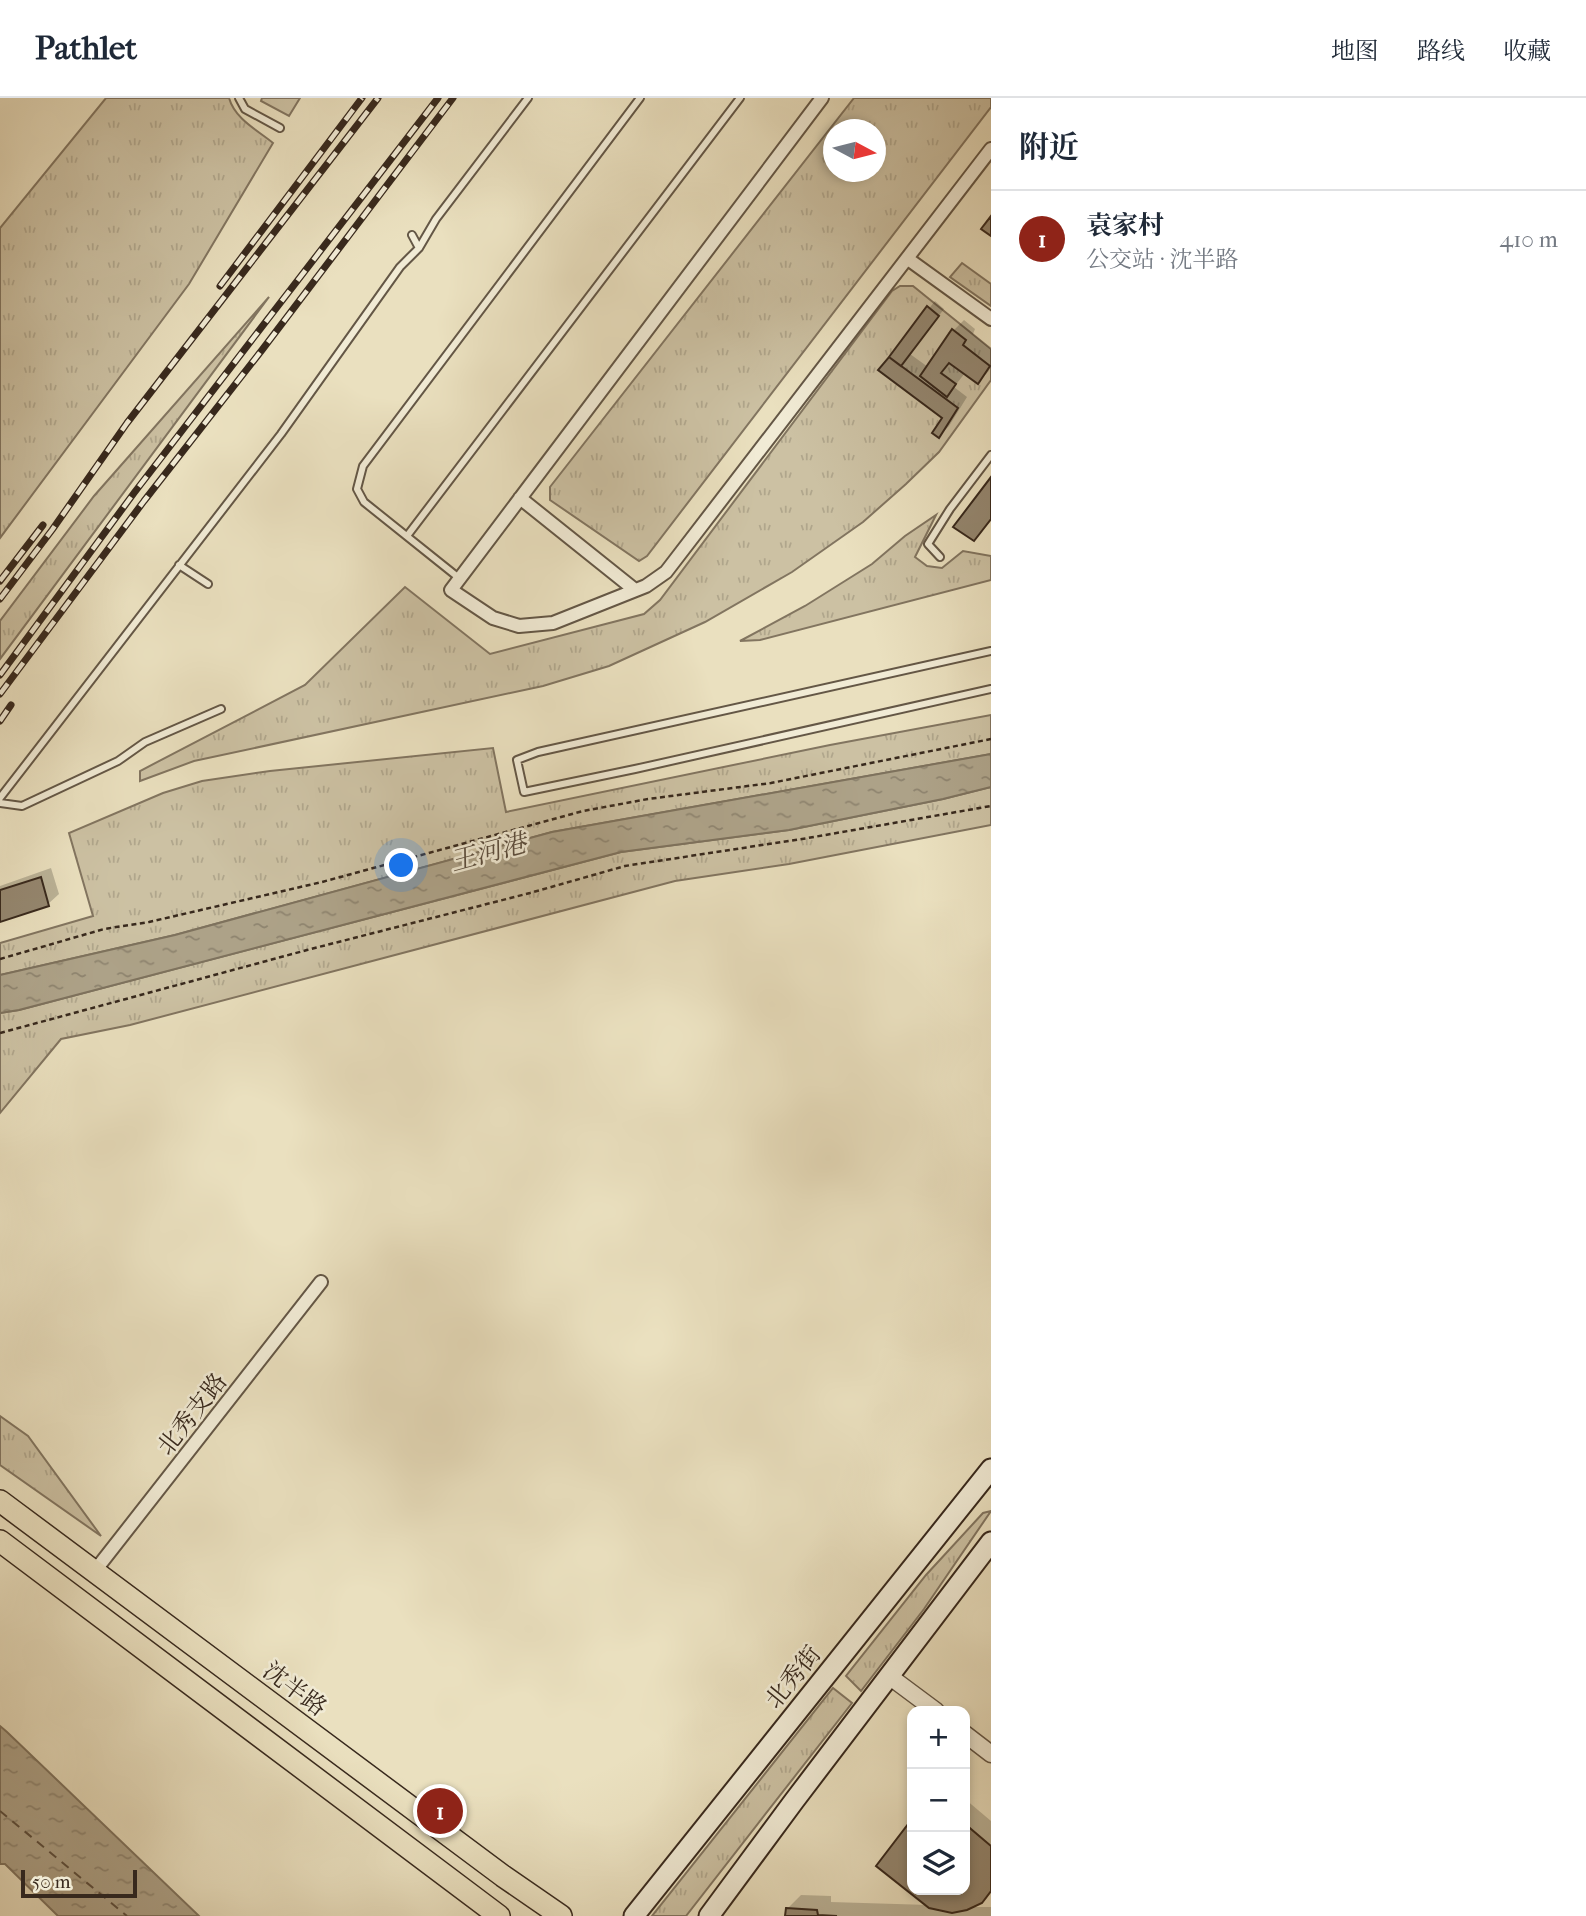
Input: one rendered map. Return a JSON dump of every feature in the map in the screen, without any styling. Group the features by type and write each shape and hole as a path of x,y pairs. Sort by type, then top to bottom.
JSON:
{"main road":[{"name":"北秀街","path":"634,1916 991,1469"},
{"name":"沈半路","path":"0,1501 503,1877 561,1916"},
{"path":"0,1541 499,1916"},
{"path":"709,1916 991,1542"}],"street":[{"path":"822,98 451,590 493,618 519,626 554,623 646,586 666,572 991,149"},
{"path":"908,259 991,319"},
{"path":"520,498 635,590"},
{"name":"北秀支路","path":"94,1572 321,1282"},
{"path":"889,1676 929,1706"},
{"path":"970,1738 991,1754"}],"lane":[{"path":"239,98 245,109 280,128"},
{"path":"0,798 281,434 400,267 419,248 436,219 528,98"},
{"path":"459,579 364,502 357,489 363,466 640,98"},
{"path":"407,536 740,98"},
{"path":"412,235 419,248"},
{"path":"940,557 928,544 950,509 991,455"},
{"path":"179,565 208,584"},
{"path":"991,651 551,748 517,760 524,792 991,689"},
{"path":"0,803 22,806 118,761 145,742 221,709"}],"path":[{"path":"0,959 104,929 149,922 322,882 583,811 648,799 771,783 991,739"},
{"path":"0,1033 625,866 991,806"}],"green space":[{"path":"106,98 229,98 241,118 273,143 189,284 0,538 0,228"},
{"path":"262,98 300,98 289,116 261,101"},
{"path":"854,98 991,98 991,107 647,556 639,561 550,500 550,487 823,138 823,182 886,182 886,119 838,119"},
{"path":"962,263 991,284 991,306 950,277"},
{"path":"900,286 913,286 991,349 991,380 939,452 906,484 863,522 792,572 705,622 609,666 543,686 194,761 140,781 140,771 305,685 405,587 490,654 644,614 660,600 892,291"},
{"path":"269,297 0,659 0,621 94,496"},
{"path":"936,515 915,557 927,566 942,568 963,551 991,556 991,580 760,640 740,641 805,606 872,564 905,536"},
{"path":"991,715 991,754 552,832 175,935 0,975 0,943 93,916 69,833 163,793 202,781 270,771 493,748 506,812 830,745"},
{"path":"991,787 991,825 789,864 675,881 130,1025 61,1039 0,1113 0,1013 621,852 789,830"},
{"path":"0,1416 28,1436 101,1536 0,1465"},
{"path":"991,1511 924,1609 861,1691 846,1676 926,1575 983,1513"},
{"path":"833,1688 852,1703 686,1916 652,1916"}],"water":[{"name":"王河港","path":"991,754 991,787 789,830 621,852 0,1013 0,975 175,935 552,832"},
{"path":"0,1726 199,1916 58,1916 5,1864 0,1864"}],"building":[{"path":"991,216 991,236 981,229"},
{"path":"927,306 939,316 901,366 889,357"},
{"path":"952,329 966,340 963,345 990,366 978,384 949,363 941,373 956,384 947,397 920,376"},
{"path":"889,357 958,408 939,438 932,433 942,418 878,370"},
{"path":"991,477 991,519 974,541 953,527"},
{"path":"41,877 49,906 0,922 0,890"},
{"path":"907,1826 907,1891 876,1866"},
{"path":"970,1828 991,1846 991,1891 982,1903 967,1910 952,1913 929,1908 913,1895 970,1895"},
{"path":"786,1908 817,1910 818,1915 837,1916 785,1916"}],"ferry route":[{"path":"0,1811 127,1916"}],"railway":[{"path":"220,286 362,98"},
{"path":"0,599 127,423 378,98"},
{"path":"0,675 134,493 438,98"},
{"path":"0,694 144,501 453,98"},
{"path":"0,581 43,525"},
{"path":"0,721 11,705"}],"place":[{"name":"袁家村","path":"440,1811"}]}
